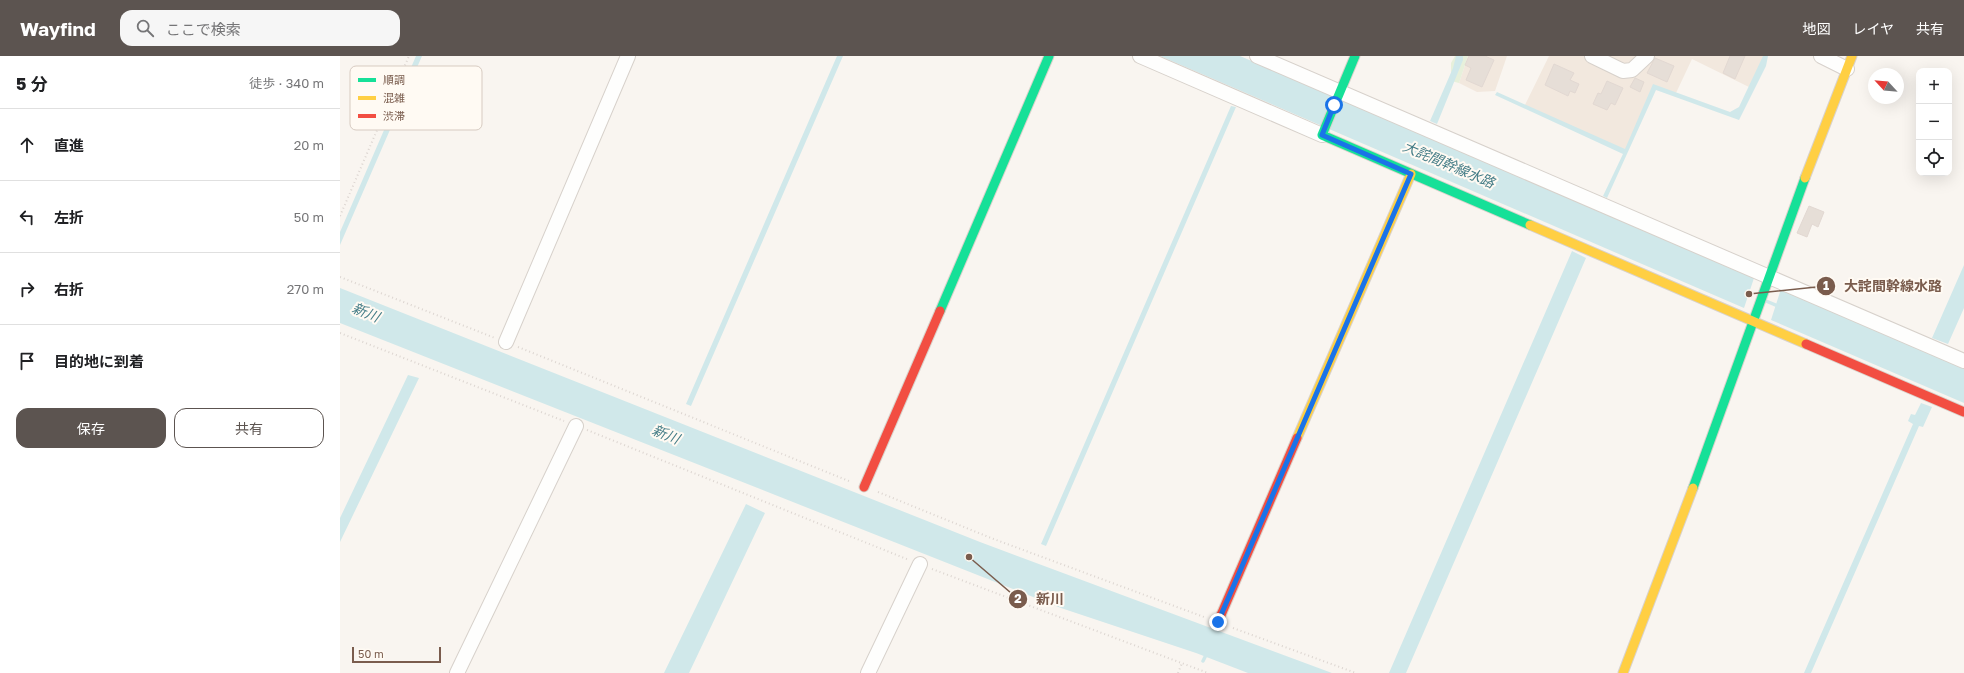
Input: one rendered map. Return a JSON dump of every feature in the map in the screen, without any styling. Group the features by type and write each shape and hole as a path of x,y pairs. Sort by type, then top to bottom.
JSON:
{"street":[{"path":"506,342 628,56"},
{"path":"864,487 1049,56"},
{"path":"1140,56 1964,412"},
{"path":"1257,56 1964,361"},
{"path":"1322,135 1355,56"},
{"path":"1592,56 1623,71 1632,70 1647,56"},
{"path":"1623,673 1676,535 1760,306 1803,182 1850,62 1821,56"},
{"path":"1218,622 1411,174"},
{"path":"457,673 576,426"},
{"path":"868,673 920,564"}],"path":[{"path":"405,66 409,56"},
{"path":"340,216 377,130"},
{"path":"340,277 506,342 990,538 1356,673"},
{"path":"340,333 920,564 1208,673"},
{"path":"1178,673 1182,663"}],"shaded area":[{"path":"1468,56 1507,56 1495,91 1477,92 1459,83"},
{"path":"1549,56 1765,56 1751,88 1692,59 1676,93 1656,86 1626,152 1524,107"}],"green space":[{"path":"1455,56 1468,56 1459,83 1451,81 1451,63"}],"water":[{"path":"416,56 422,56 418,66 412,66"},
{"path":"837,56 843,56 691,406 686,404"},
{"path":"1160,56 1240,56 1754,278 1744,308"},
{"path":"1456,56 1463,56 1463,60 1437,124 1430,121 1453,68"},
{"path":"1763,56 1768,56 1766,66 1739,120 1656,90 1607,198 1603,196 1623,154 1495,95 1497,92 1625,149 1653,84 1730,112 1739,107"},
{"path":"1231,106 1236,107 1046,546 1041,544"},
{"path":"384,130 390,130 340,245 340,232"},
{"path":"1572,251 1586,258 1406,673 1389,673"},
{"path":"1964,265 1964,308 1948,344 1932,338"},
{"path":"340,288 980,542 1332,673 1248,673 1196,653 1061,608 340,323"},
{"path":"1781,289 1964,367 1964,403 1771,320"},
{"path":"408,375 419,378 340,542 340,518"},
{"path":"1921,403 1932,407 1923,427 1919,426 1811,673 1804,673 1913,424 1908,421 1911,414 1915,415"},
{"path":"746,504 765,513 689,673 664,673"}],"building":[{"path":"1469,56 1485,56 1494,60 1482,87 1466,80 1471,68 1465,65"},
{"path":"1730,56 1745,56 1735,79 1723,73"},
{"path":"1655,58 1674,66 1667,82 1647,73"},
{"path":"1554,64 1574,73 1570,80 1579,84 1575,93 1570,91 1568,96 1545,85"},
{"path":"1635,78 1644,82 1640,92 1630,87"},
{"path":"1607,81 1623,88 1615,105 1611,103 1607,110 1593,104 1598,93 1601,94"},
{"path":"1809,206 1824,212 1818,227 1812,224 1807,237 1797,233"}],"waterway":[{"name":"大詫間幹線水路","path":"1766,301 1780,307"},
{"path":"1203,661 1207,653"}],"traffic: fast":[{"path":"940,311 1049,56"},
{"path":"1355,56 1322,135 1530,225"},
{"path":"1693,488 1805,178"}],"traffic: slow":[{"path":"1805,178 1852,56"},
{"path":"1297,438 1411,174"},
{"path":"1530,225 1806,344"},
{"path":"1623,673 1693,488"}],"traffic: jam":[{"path":"864,487 940,311"},
{"path":"1806,344 1964,412"},
{"path":"1218,622 1297,438"}],"place":[{"name":"大詫間幹線水路","path":"1749,294"},
{"name":"新川","path":"969,557"}],"route":[{"path":"1218,622 1411,174 1322,135 1334,105"}]}
